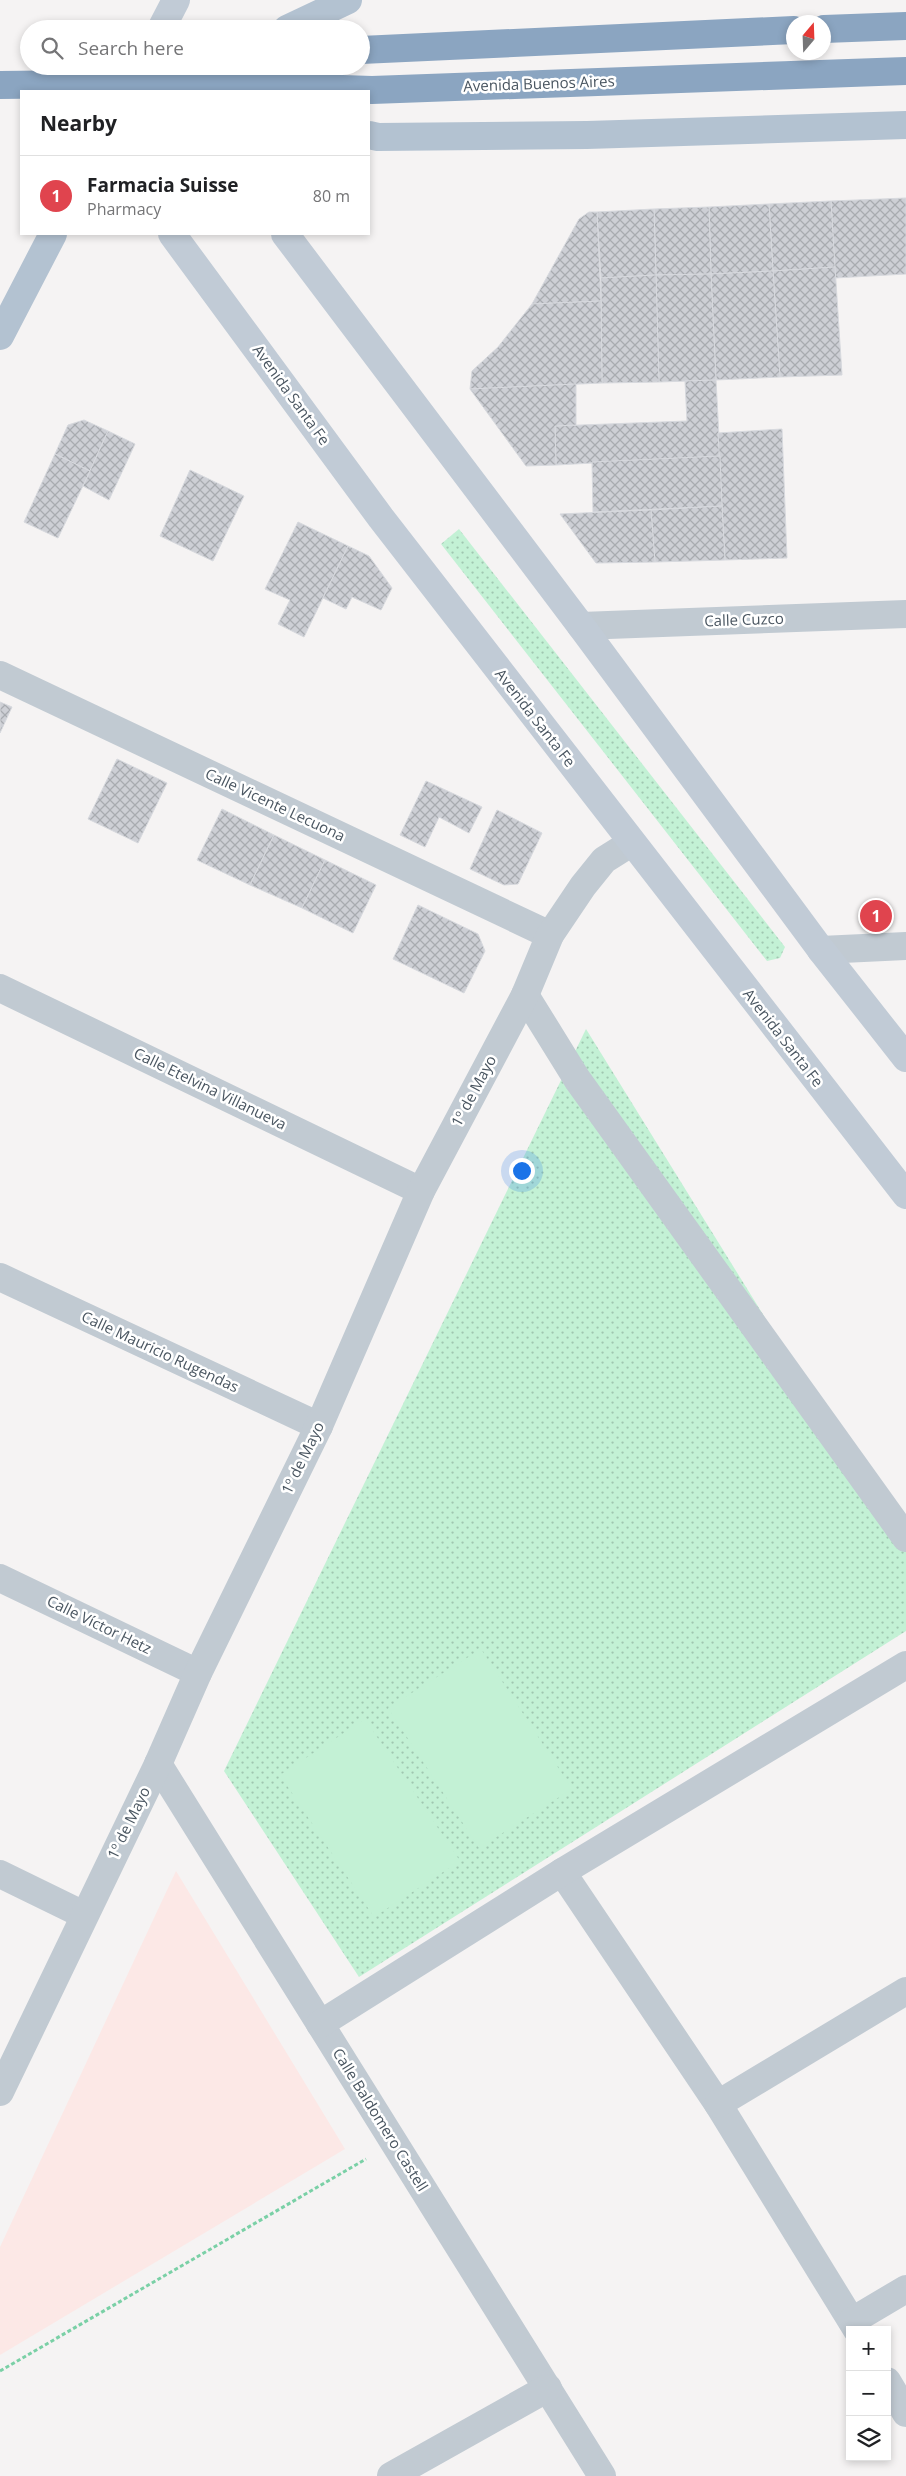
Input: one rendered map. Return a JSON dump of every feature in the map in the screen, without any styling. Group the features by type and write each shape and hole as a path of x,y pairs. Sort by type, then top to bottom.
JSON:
{"highway":[{"path":"831,29 906,26"},
{"path":"370,50 786,30"},
{"name":"Avenida Buenos Aires","path":"0,85 63,88 134,80 174,87 372,90 906,70"},
{"name":"Avenida Buenos Aires","path":"174,87 227,75"}],"main road":[{"path":"166,20 176,0"},
{"path":"306,20 348,0"},
{"name":"Avenida Buenos Aires","path":"174,87 192,75"},
{"name":"Avenida Buenos Aires","path":"174,87 196,90"},
{"path":"370,135 378,137 587,135 906,125"},
{"path":"0,336 52,235"},
{"name":"Avenida Santa Fe","path":"173,235 381,518 906,1195"},
{"path":"286,235 581,626 821,950 906,1058"}],"street":[{"name":"Calle Cuzco","path":"581,626 906,614"},
{"name":"Calle Vicente Lecuona","path":"0,675 550,935"},
{"name":"1º de Mayo","path":"0,2092 84,1914 158,1764 198,1673 319,1426 421,1191 525,995 550,935 582,886 604,860 631,842"},
{"path":"821,950 906,946"},
{"name":"Calle Etelvina Villanueva","path":"0,988 421,1191"},
{"path":"525,995 577,1079 906,1538"},
{"name":"Calle Mauricio Rugendas","path":"0,1278 319,1426"},
{"name":"Calle Víctor Hetz","path":"0,1578 198,1673"},
{"path":"320,2024 562,1872 906,1665"},
{"name":"Calle Baldomero Castell","path":"158,1764 602,2476"},
{"path":"562,1872 718,2104 854,2325 906,2288"},
{"path":"0,1874 84,1914"},
{"path":"718,2104 906,1991"},
{"path":"390,2476 548,2388"},
{"path":"891,2389 906,2413"}],"path":[{"path":"0,2371 394,2143"}],"shaded area":[{"path":"176,1871 345,2149 0,2355 0,2247"}],"green space":[{"path":"459,529 785,947 780,958 767,961 441,544"},
{"path":"586,1029 906,1545 906,1631 359,1977 224,1771"},
{"path":"481,1649 572,1789 479,1848 388,1708"},
{"path":"365,1719 460,1861 374,1917 280,1775"}],"building":[{"path":"906,198 906,274 835,278 831,201"},
{"path":"831,201 835,267 773,271 769,204"},
{"path":"769,204 773,271 711,274 709,207"},
{"path":"709,207 711,274 656,275 654,209"},
{"path":"654,209 656,275 601,278 597,212"},
{"path":"589,212 597,212 601,301 532,304 579,219"},
{"path":"835,267 842,375 780,377 773,271"},
{"path":"773,271 780,377 716,380 711,274"},
{"path":"711,274 716,380 659,382 656,275"},
{"path":"656,275 659,382 602,383 601,278"},
{"path":"601,301 602,383 470,389 472,371 498,347 532,304"},
{"path":"716,380 720,456 556,465 555,426 687,421 685,381"},
{"path":"576,384 576,425 555,426 556,465 526,466 470,389"},
{"path":"84,420 108,431 90,471 55,454 68,425"},
{"path":"782,429 787,558 725,560 718,433"},
{"path":"108,431 135,444 109,500 83,486"},
{"path":"55,454 90,471 58,538 24,522"},
{"path":"720,456 722,506 593,512 592,462"},
{"path":"190,470 244,496 213,561 160,536"},
{"path":"722,506 725,560 655,562 651,510"},
{"path":"651,510 655,562 596,563 560,514"},
{"path":"298,522 348,546 304,637 278,624 290,600 265,589"},
{"path":"348,546 369,556 392,588 381,610 352,597 346,609 323,598"},
{"path":"0,702 12,707 0,733"},
{"path":"117,759 167,783 138,843 88,819"},
{"path":"426,781 482,807 469,833 439,817 425,847 400,835"},
{"path":"222,809 274,835 250,885 197,860"},
{"path":"497,810 542,833 518,884 504,885 470,869"},
{"path":"274,835 325,860 302,908 250,885"},
{"path":"325,860 376,885 353,933 302,908"},
{"path":"418,905 478,934 485,951 464,993 393,959"}],"place":[{"name":"Farmacia Suisse","path":"876,916"}]}
